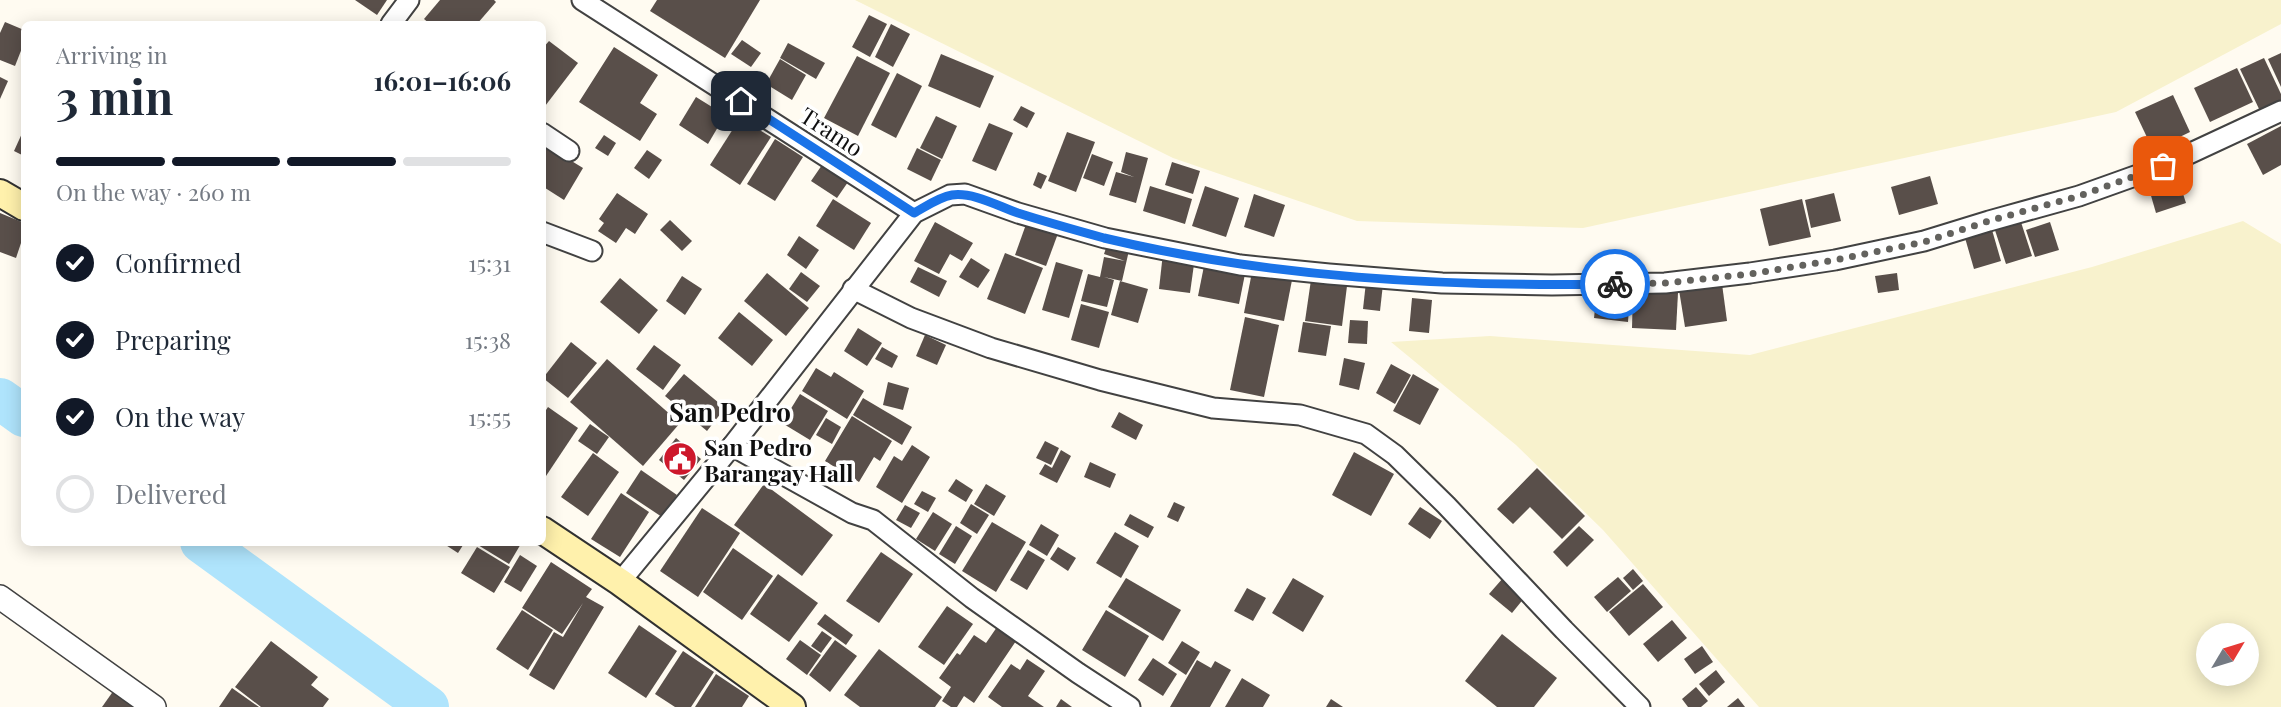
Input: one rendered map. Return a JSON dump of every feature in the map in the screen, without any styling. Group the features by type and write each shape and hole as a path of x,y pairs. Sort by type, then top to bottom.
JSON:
{"main road":[{"path":"0,193 21,205"},
{"path":"546,533 620,582 792,707"}],"street":[{"path":"394,21 409,0"},
{"name":"Tramo","path":"582,0 914,213"},
{"path":"620,582 732,446 914,213 950,195 965,194 1018,213 1105,238 1240,265 1442,283 1665,283 1750,274 1924,242 2079,196 2139,174 2221,140 2281,111"},
{"path":"546,136 569,151"},
{"path":"546,233 593,251"},
{"path":"853,289 934,327 991,348 1100,380 1213,408 1300,415 1366,434 1395,455 1446,505 1640,707"},
{"path":"732,446 852,513 873,520 972,598 1077,673 1130,707"},
{"path":"0,597 154,707"}],"shaded area":[{"path":"855,0 2281,0 2281,24 2116,112 1583,228 1357,221 1173,158"},
{"path":"2243,221 2281,244 2281,707 1759,707 1603,530 1516,445 1391,342 1490,336 1750,355 2092,267"}],"building":[{"path":"355,0 387,0 377,15"},
{"path":"440,0 496,2 480,21 424,19"},
{"path":"657,0 760,0 725,58 650,11"},
{"path":"869,15 887,24 870,57 852,47"},
{"path":"5,22 21,29 21,51 15,66 0,60 0,33"},
{"path":"891,24 910,34 893,67 875,57"},
{"path":"742,40 761,53 751,67 731,54"},
{"path":"549,41 578,63 546,105 546,44"},
{"path":"788,43 825,63 816,79 780,58"},
{"path":"614,47 658,75 640,103 657,114 640,141 579,102"},
{"path":"2281,53 2281,87 2268,59"},
{"path":"941,54 994,76 980,108 928,86"},
{"path":"857,56 890,73 858,136 824,118"},
{"path":"2264,58 2281,94 2281,101 2260,111 2240,69"},
{"path":"780,59 806,75 792,100 766,84"},
{"path":"2237,68 2253,102 2210,122 2194,88"},
{"path":"897,73 922,86 896,138 871,125"},
{"path":"0,77 8,81 0,99"},
{"path":"2173,95 2190,132 2153,150 2135,112"},
{"path":"696,97 725,115 708,144 679,125"},
{"path":"1021,106 1035,113 1027,128 1013,120"},
{"path":"936,116 957,126 942,159 920,148"},
{"path":"740,118 771,137 740,185 710,165"},
{"path":"989,123 1013,133 996,171 972,161"},
{"path":"2281,126 2281,165 2263,175 2247,144"},
{"path":"1067,132 1095,142 1076,192 1048,181"},
{"path":"604,135 616,143 608,156 595,148"},
{"path":"21,136 21,154 14,151"},
{"path":"775,139 803,157 775,201 747,184"},
{"path":"546,148 583,168 564,200 546,189"},
{"path":"917,148 941,160 931,181 907,169"},
{"path":"647,150 662,160 649,179 634,168"},
{"path":"1126,152 1148,158 1136,203 1109,195 1116,172 1134,177 1121,172"},
{"path":"1092,154 1113,162 1104,186 1083,178"},
{"path":"1172,162 1200,171 1193,194 1165,185"},
{"path":"822,165 848,182 837,198 811,181"},
{"path":"2174,166 2186,203 2156,213 2145,175"},
{"path":"1038,172 1047,176 1041,189 1033,185"},
{"path":"1930,176 1938,204 1899,215 1891,187"},
{"path":"1150,186 1192,199 1185,224 1143,211"},
{"path":"1205,186 1239,198 1226,237 1192,226"},
{"path":"617,193 648,214 635,234 626,228 616,243 598,231 604,223 599,219"},
{"path":"1834,193 1841,221 1811,228 1805,200"},
{"path":"1254,194 1285,205 1274,237 1244,227"},
{"path":"833,199 871,223 854,250 816,226"},
{"path":"1802,199 1811,237 1769,246 1760,209"},
{"path":"0,213 21,222 21,243 16,258 0,252"},
{"path":"2018,213 2032,256 2006,264 1992,221"},
{"path":"1029,216 1060,228 1046,266 1015,255"},
{"path":"670,220 692,241 682,251 660,230"},
{"path":"935,222 973,243 962,261 950,254 939,274 914,261"},
{"path":"2050,222 2059,250 2035,257 2026,230"},
{"path":"1990,223 2001,261 1974,269 1963,231"},
{"path":"799,236 819,250 806,269 787,255"},
{"path":"1109,239 1130,246 1122,281 1104,277 1114,280 1107,307 1081,301 1088,274 1100,277 1104,257 1125,261 1104,254"},
{"path":"1005,253 1043,268 1025,314 987,299"},
{"path":"1163,253 1195,257 1190,293 1159,289"},
{"path":"971,258 990,270 978,288 959,277"},
{"path":"1205,261 1246,269 1239,304 1198,296"},
{"path":"1056,262 1083,270 1069,318 1042,310"},
{"path":"918,267 947,281 939,297 910,282"},
{"path":"801,272 820,286 807,302 789,289"},
{"path":"1252,272 1292,280 1284,321 1244,313"},
{"path":"767,273 809,308 786,336 744,301"},
{"path":"1312,273 1348,278 1342,326 1305,321"},
{"path":"1897,273 1899,290 1878,293 1875,276"},
{"path":"682,276 702,289 685,315 666,301"},
{"path":"620,278 658,310 639,334 600,302"},
{"path":"1120,281 1148,289 1138,323 1111,315"},
{"path":"1366,282 1383,284 1380,311 1363,309"},
{"path":"1722,284 1727,321 1685,327 1679,290"},
{"path":"1633,290 1678,293 1676,330 1632,328"},
{"path":"1597,291 1630,294 1628,322 1594,318"},
{"path":"1412,298 1432,300 1429,333 1409,331"},
{"path":"1081,304 1109,312 1099,348 1071,340"},
{"path":"739,312 773,340 752,366 718,338"},
{"path":"1245,317 1279,325 1264,397 1230,390"},
{"path":"1350,320 1368,321 1367,344 1348,343"},
{"path":"1303,322 1331,326 1326,356 1298,352"},
{"path":"858,328 882,343 867,366 844,351"},
{"path":"925,335 946,345 937,365 916,356"},
{"path":"571,342 597,363 568,398 546,380 546,374"},
{"path":"654,345 681,365 663,390 636,369"},
{"path":"882,347 898,356 892,368 875,359"},
{"path":"1344,358 1365,363 1359,390 1339,385"},
{"path":"607,359 680,423 643,466 570,402"},
{"path":"1391,364 1411,375 1395,404 1376,393"},
{"path":"816,368 831,377 834,372 864,391 847,419 802,391"},
{"path":"684,374 725,408 707,431 665,396"},
{"path":"1413,374 1439,389 1420,425 1393,411"},
{"path":"888,382 909,388 903,410 883,405"},
{"path":"800,394 828,411 810,440 782,423"},
{"path":"863,398 912,427 902,445 853,415"},
{"path":"548,407 578,428 546,476"},
{"path":"1119,412 1143,425 1136,440 1111,427"},
{"path":"852,416 892,441 880,461 874,457 859,482 825,461"},
{"path":"826,418 841,427 832,444 816,435"},
{"path":"590,424 609,437 597,454 578,441"},
{"name":"San Pedro Barangay Hall","path":"676,438 701,459 684,480 659,460"},
{"path":"1045,441 1059,448 1051,465 1036,458"},
{"path":"912,445 930,457 902,503 876,487 894,456 902,461"},
{"path":"1061,450 1071,456 1057,483 1039,474 1045,464 1052,468"},
{"path":"1354,452 1394,474 1371,516 1332,495"},
{"path":"593,453 619,472 588,516 561,497"},
{"path":"1090,462 1116,474 1110,488 1084,477"},
{"path":"1537,468 1585,516 1562,539 1530,507 1513,524 1497,509"},
{"path":"641,470 677,495 662,517 626,493"},
{"path":"956,479 973,490 966,502 948,491"},
{"path":"764,484 833,535 802,576 734,525"},
{"path":"986,484 1006,496 994,516 974,504"},
{"path":"922,491 936,498 928,512 914,504"},
{"path":"621,493 649,512 620,557 591,539"},
{"path":"1174,502 1185,507 1178,522 1167,517"},
{"path":"971,504 989,515 977,534 960,523"},
{"path":"905,505 920,513 911,528 896,520"},
{"path":"1420,507 1442,521 1430,539 1408,524"},
{"path":"702,508 740,533 698,597 660,571"},
{"path":"933,512 952,524 935,551 916,539"},
{"path":"1130,514 1154,527 1148,538 1124,525"},
{"path":"992,522 1026,542 996,592 962,571"},
{"path":"1041,524 1059,535 1047,556 1029,545"},
{"path":"956,526 972,536 955,564 939,554"},
{"path":"1579,526 1594,540 1567,567 1553,552"},
{"path":"1115,532 1139,546 1121,578 1096,563"},
{"path":"447,546 462,546 458,553"},
{"path":"480,546 520,546 509,564"},
{"path":"477,547 510,567 494,593 461,573"},
{"path":"1058,547 1076,558 1068,571 1050,559"},
{"path":"733,548 773,576 742,620 703,592"},
{"path":"1028,550 1045,560 1027,590 1010,580"},
{"path":"881,552 913,574 879,623 846,601"},
{"path":"520,555 537,566 521,592 504,582"},
{"path":"551,562 592,589 586,597 604,607 554,690 529,675 554,632 563,637 583,603 562,634 522,608"},
{"path":"1633,569 1643,581 1633,590 1623,578"},
{"path":"778,574 818,603 789,642 750,614"},
{"path":"1618,577 1631,591 1607,612 1594,597"},
{"path":"1126,578 1181,610 1163,641 1108,607"},
{"path":"1293,578 1324,596 1303,632 1272,613"},
{"path":"1503,578 1525,597 1512,613 1489,594"},
{"path":"1643,584 1663,607 1629,636 1609,612"},
{"path":"1247,588 1266,598 1253,621 1234,611"},
{"path":"947,606 973,624 944,665 918,647"},
{"path":"522,610 553,630 528,670 496,649"},
{"path":"1106,610 1149,636 1125,677 1082,650"},
{"path":"825,614 853,635 846,645 817,624"},
{"path":"1672,620 1687,638 1658,662 1643,644"},
{"path":"639,625 677,651 646,698 608,673"},
{"path":"997,627 1016,641 974,703 964,696 957,707 951,707 942,701 951,687 939,678 974,635 986,643"},
{"path":"822,631 832,638 821,653 811,646"},
{"path":"1502,634 1557,678 1534,707 1497,707 1465,681"},
{"path":"800,640 821,655 807,675 786,659"},
{"path":"835,640 857,656 830,692 809,675"},
{"path":"271,641 318,677 311,685 329,699 323,707 261,707 235,687"},
{"path":"1182,641 1200,652 1186,675 1168,663"},
{"path":"1702,646 1713,662 1695,674 1684,659"},
{"path":"879,649 942,697 935,707 860,707 844,695"},
{"path":"683,651 714,672 691,707 675,707 655,694"},
{"path":"1153,658 1177,674 1163,696 1138,680"},
{"path":"1027,659 1045,671 1028,696 1044,707 1002,707 988,697 1011,664 1020,670"},
{"path":"1197,660 1211,668 1215,661 1231,670 1210,707 1170,707"},
{"path":"1716,670 1725,682 1709,696 1699,684"},
{"path":"716,674 749,696 742,707 695,707"},
{"path":"1242,678 1270,695 1263,707 1225,707"},
{"path":"1696,687 1708,701 1701,707 1688,707 1682,699"},
{"path":"232,688 259,707 219,707"},
{"path":"114,690 138,707 102,707"},
{"path":"1738,698 1745,707 1727,707"},
{"path":"1061,699 1072,707 1056,707"},
{"path":"1331,699 1343,707 1326,707"}],"waterway":[{"path":"0,399 21,414"},
{"path":"207,546 428,707"}],"way so far":[{"path":"1615,284 1665,283 1750,274 1924,242 2079,196 2163,166"}],"place":[{"name":"San Pedro Barangay Hall","path":"680,459"}],"district":[{"name":"San Pedro","path":"730,411"}],"route":[{"path":"741,101 914,213 950,195 965,194 1018,213 1105,238 1240,265 1442,283 1615,284"}]}
